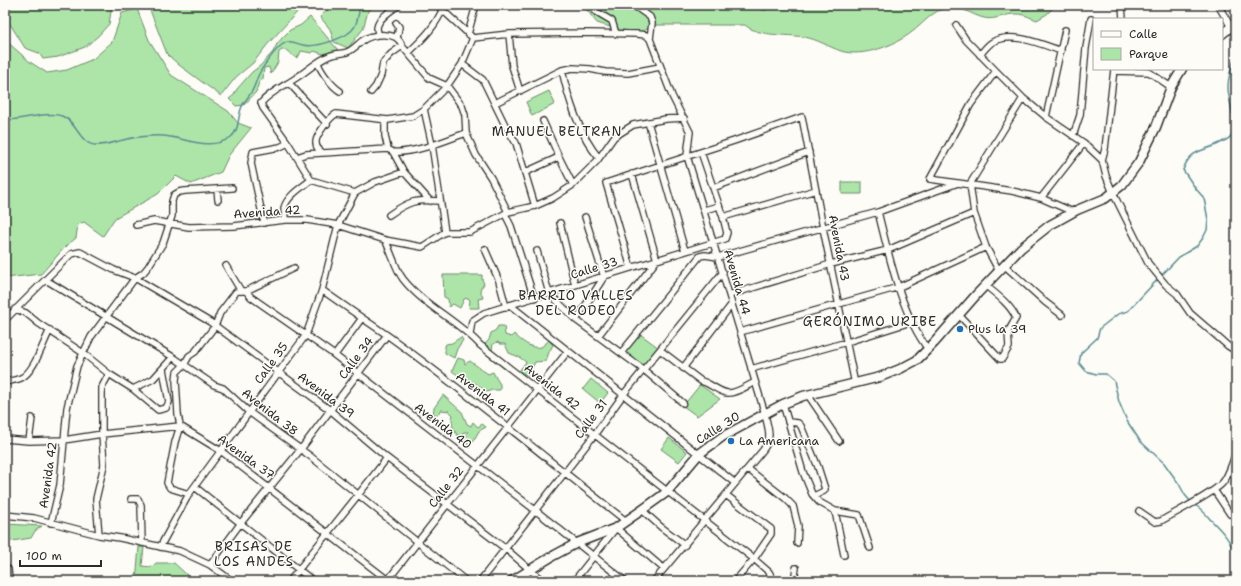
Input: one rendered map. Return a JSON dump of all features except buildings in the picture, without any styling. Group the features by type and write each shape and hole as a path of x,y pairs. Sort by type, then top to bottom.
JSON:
{"main road":[{"path":"1223,33 1234,25"},
{"name":"Calle 30","path":"512,581 530,569 577,543 616,528 667,492 699,454 722,437 783,404 808,395 880,377 917,360 985,285 1021,248 1050,225 1073,212 1106,198 1122,185 1139,162 1156,128 1170,87 1181,70"}],"street":[{"path":"379,35 377,28 379,24 387,14 400,5"},
{"path":"437,5 444,8 471,36 509,34 641,34 646,35 650,39"},
{"path":"322,153 318,149 316,142 317,137 331,117 336,114 385,120 413,116 424,109 447,86 462,64 471,36 476,5"},
{"path":"590,5 596,11 612,21 616,34"},
{"path":"633,5 650,17 652,23 650,39 660,67 690,132 687,156"},
{"path":"1122,5 1123,18"},
{"path":"1218,5 1234,25"},
{"path":"408,53 426,37 444,8"},
{"path":"1073,136 1080,115 1086,48 1091,19"},
{"path":"396,22 399,27 397,38"},
{"path":"956,25 966,40 1023,98 1046,117 1096,153 1102,160 1106,176 1113,193 1148,263 1166,285 1177,294 1190,313 1228,346 1236,351"},
{"path":"1046,117 1065,30"},
{"path":"404,172 375,182 355,193 311,180 261,103 275,90 289,83 318,63 340,52 348,52 363,40 384,34 397,38 429,78 447,86 462,106 465,115 466,133 476,155 491,178 506,213 534,298"},
{"path":"509,34 512,66 520,91"},
{"path":"980,55 991,43 1007,38 1030,40 1061,51"},
{"path":"371,92 376,86 384,64 391,54 402,46"},
{"path":"318,63 325,75 340,91"},
{"path":"462,64 483,80 506,127 516,143 526,172 535,206"},
{"path":"495,103 562,70 574,68 628,73 660,67"},
{"path":"562,70 567,93 581,127 590,147 599,158"},
{"path":"1102,160 1105,149 1114,70 1149,70 1170,87"},
{"path":"996,71 972,104 930,179 1012,190 1041,198 1073,212"},
{"path":"289,83 327,124"},
{"path":"1023,98 970,184 974,213 986,247 1002,268 1062,315"},
{"path":"424,109 432,145 445,232"},
{"name":"Avenida 43","path":"701,152 802,117 855,384"},
{"path":"385,240 422,247 445,232 470,232 477,230 506,213 535,206 553,198 573,186 599,158 614,137 633,124 684,118"},
{"path":"385,120 385,136 390,151 404,172 430,200"},
{"path":"543,121 573,186"},
{"path":"648,122 685,251"},
{"path":"297,157 306,154 322,153 390,151 400,153 432,145 466,133"},
{"path":"264,222 251,163 253,152 280,147 288,143"},
{"path":"1041,198 1084,143"},
{"path":"631,268 606,183 701,152 723,217 727,236 714,242"},
{"path":"713,188 809,152"},
{"name":"Avenida 44","path":"654,581 769,443 770,435 752,369 687,156"},
{"path":"526,172 559,158"},
{"path":"598,336 657,260 632,174"},
{"path":"285,220 284,208 286,204 292,196 311,180"},
{"path":"621,353 700,256 705,255 718,257 823,228 878,212 958,183"},
{"path":"136,226 154,221 169,223 173,211 172,201 174,195 179,192 232,188"},
{"path":"217,189 218,200"},
{"path":"723,217 816,190"},
{"name":"Calle 35","path":"160,547 189,494 306,335 322,290 338,225 355,193"},
{"path":"389,215 407,203 422,200 440,201"},
{"path":"704,210 719,206"},
{"path":"878,212 899,287 911,322 928,349"},
{"path":"729,295 831,264 888,250 974,213"},
{"path":"576,320 604,277 585,217"},
{"name":"Avenida 42","path":"50,523 60,485 67,408 77,366 92,337 106,317 135,278 143,273 148,267 163,243 169,223 189,227 234,226 285,220 307,220 338,225 385,240 403,278 427,303 470,334 480,346 595,434 667,492"},
{"path":"560,223 575,285"},
{"name":"Calle 33","path":"470,334 471,324 475,318 484,313 714,242"},
{"path":"740,332 899,287 986,247"},
{"path":"485,250 508,306 568,351 735,483"},
{"path":"537,251 549,293 576,320 644,370 683,403"},
{"name":"Avenida 39","path":"46,280 71,254 80,252 114,270 135,278 215,326 330,410 387,458 506,549 543,581"},
{"name":"Avenida 40","path":"226,266 244,291 251,298 335,355 625,581"},
{"path":"189,494 170,488 168,484 175,442 180,426 176,380 177,372 215,326 220,314 236,292 244,291 294,268"},
{"name":"Calle 31","path":"480,581 595,434 623,395 722,272"},
{"path":"5,320 46,280"},
{"name":"Avenida 38","path":"46,280 173,357 214,385 223,388 249,412 301,449 466,581"},
{"path":"959,315 1002,360 1009,347 1008,332 1016,318 1012,311 985,285"},
{"name":"Avenida 41","path":"322,290 387,335 508,427 626,521"},
{"path":"683,368 732,304"},
{"path":"15,309 26,313 83,353 109,374 133,389 158,410 166,408 169,402 163,369"},
{"path":"335,355 362,318"},
{"path":"752,369 911,322"},
{"path":"5,382 20,379 25,376 33,366 50,330"},
{"name":"Calle 34","path":"210,565 240,524 301,449 387,335"},
{"path":"660,350 701,381 707,382 726,393 732,393 755,382"},
{"name":"Calle 32","path":"388,581 568,351"},
{"path":"133,389 153,379 173,357"},
{"path":"98,535 96,499 104,465 102,434 102,387 109,374"},
{"path":"808,395 839,441"},
{"path":"783,404 804,472 814,496 818,502 834,511 859,515 870,548"},
{"path":"29,441 32,418"},
{"path":"788,422 798,423 801,426 818,467 825,489 814,496"},
{"path":"5,439 29,441 64,440 102,434 180,426"},
{"name":"Avenida 37","path":"180,426 221,451 388,581"},
{"path":"1139,511 1155,522 1160,521 1214,490 1223,482 1236,452"},
{"path":"290,581 327,533 359,496 387,458"},
{"path":"748,469 793,506 798,526 797,543"},
{"path":"195,487 313,581"},
{"path":"1214,490 1230,514 1236,510"},
{"path":"667,492 706,520 754,558 769,572 771,576 770,581"},
{"path":"726,495 771,529 772,534 735,581"},
{"path":"131,499 138,499 142,505 142,543"},
{"path":"642,510 685,545"},
{"path":"834,511 844,555"},
{"name":"Avenida 42","path":"5,515 34,518 98,535 120,538 180,551 210,565 232,581"},
{"path":"616,528 664,569"},
{"name":"Calle 30","path":"574,581 616,528"},
{"path":"5,567 8,569 9,581"},
{"path":"794,581 796,568"}],"green space":[{"path":"13,5 112,5 109,24 85,47 58,57 43,59 39,53 25,48 5,16"},
{"path":"148,5 296,5 299,10 267,45 253,63 236,77 221,96 179,65 167,54"},
{"path":"337,5 376,5 368,11 363,29 348,48 334,42 330,29 320,17 327,10"},
{"path":"583,5 1056,5 1047,14 1037,20 1025,15 1017,14 988,19 979,17 961,9 951,7 946,8 936,12 905,37 888,46 859,53 849,53 809,38 758,32 745,25 656,25 640,32 617,29 597,23"},
{"path":"137,9 149,40 171,75 228,111 238,123 251,128 229,155 221,172 191,184 176,176 158,194 115,218 103,236 84,222 78,224 76,238 65,247 41,274 5,278 5,40 30,62 47,73 67,70 93,59 112,42 122,13"},
{"path":"310,17 338,50 323,54 314,51 312,53 301,51 299,56 296,58 286,50 282,50 279,52 278,62 271,74 269,67 264,68 263,79 259,82 256,92 244,105 236,106 229,99 234,95 237,89 273,52 277,44 290,30 301,25"},
{"path":"549,91 555,104 532,116 526,102"},
{"path":"842,182 862,182 862,194 842,194"},
{"path":"443,275 482,275 484,284 480,289 483,298 478,299 479,308 469,308 470,300 468,298 464,299 460,308 453,304 449,307 448,299 444,297"},
{"path":"498,326 504,326 505,335 511,337 514,334 530,346 538,348 549,340 553,345 546,361 535,362 528,376 519,371 526,362 509,353 505,344 500,344 498,342 493,344 492,350 485,344 489,340 491,333 496,330"},
{"path":"640,334 659,348 643,369 624,352"},
{"path":"461,337 463,340 457,349 454,358 445,353 446,344 452,343"},
{"path":"458,358 464,360 465,364 470,361 488,374 493,372 500,384 500,390 492,390 487,392 475,383 464,379 463,374 461,373 459,376 452,371"},
{"path":"591,379 608,393 600,403 583,389"},
{"path":"700,385 720,399 697,416 683,406"},
{"path":"443,395 462,412 467,424 471,426 473,422 478,427 482,424 486,427 479,431 469,448 464,439 468,432 464,432 460,438 453,427 453,415 449,411 441,410 438,414 433,415 434,408"},
{"path":"669,438 687,452 679,462 661,449"},
{"path":"5,524 42,526 35,531 31,538 12,541 5,540"},
{"path":"139,547 144,547 142,566 152,567 156,563 174,563 187,575 188,581 136,581"}],"waterway":[{"path":"5,120 42,115 62,116 71,122 85,141 95,145 155,136 172,137 206,144 223,141 231,137 236,131 242,106 253,89 263,67 280,46 289,42 309,46 339,38 352,30 355,26 358,19 360,5"},
{"path":"744,5 765,10 777,5"},
{"path":"1233,5 1236,9"},
{"path":"1161,276 1179,257 1197,246 1207,230 1208,220 1204,198 1183,170 1190,157 1228,139 1231,136 1233,131 1233,119 1228,93 1228,83 1230,71 1236,55"},
{"path":"1158,279 1128,311 1118,314 1100,328 1097,338 1081,353 1079,363 1086,371 1096,374 1106,374 1114,381 1119,402 1127,421 1140,441 1164,463 1191,502"},
{"path":"1194,504 1219,528 1232,546 1236,558"}],"place":[{"name":"Plus la 39","path":"960,329"},
{"name":"La Americana","path":"731,441"}],"district":[{"name":"MANUEL BELTRAN","path":"557,131"},
{"name":"BARRIO VALLES DEL RODEO","path":"576,302"},
{"name":"GERÓNIMO URIBE","path":"870,321"},
{"name":"BRISAS DE LOS ANDES","path":"254,554"}]}
